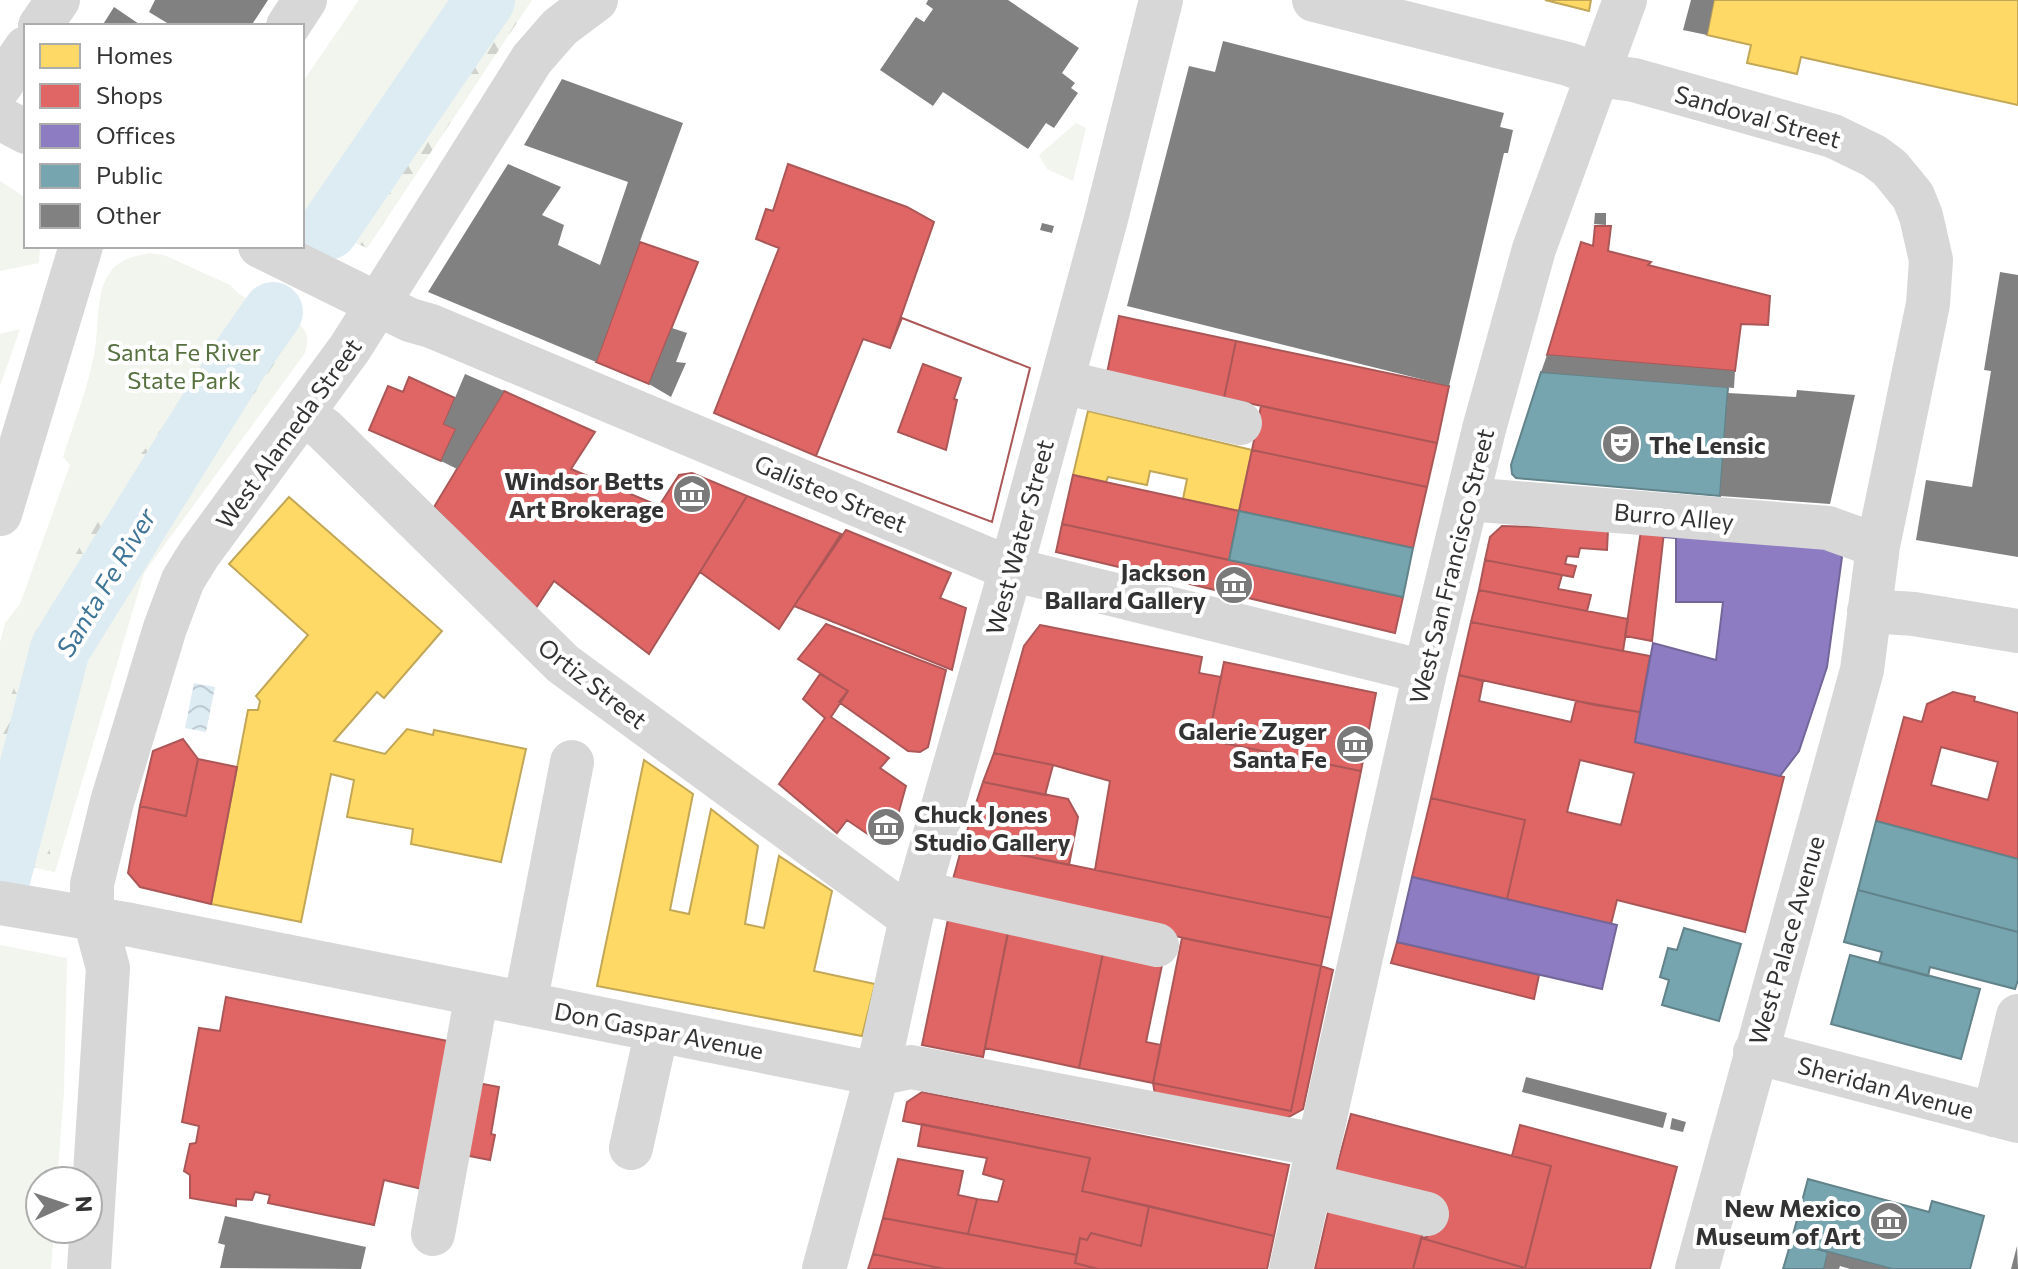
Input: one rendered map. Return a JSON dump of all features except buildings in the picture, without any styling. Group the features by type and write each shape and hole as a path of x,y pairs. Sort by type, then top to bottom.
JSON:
{"street":[{"path":"41,24 58,0"},
{"path":"289,24 305,0"},
{"name":"West Alameda Street","path":"89,1269 108,968 95,920 92,884 134,726 183,580 379,306 532,59 560,27 596,0"},
{"name":"West Water Street","path":"824,1269 877,1074 914,905 1011,569 1161,0"},
{"name":"Sandoval Street","path":"1314,0 1568,64 1599,75 1634,80 1833,136 1874,156 1890,168 1913,196 1927,236 1931,260 1930,293 1878,546 1869,611"},
{"name":"West San Francisco Street","path":"1291,1269 1425,672 1503,354 1534,249 1625,0"},
{"path":"0,86 24,51"},
{"path":"0,118 24,131"},
{"path":"0,514 13,427 80,248"},
{"name":"Galisteo Street","path":"266,249 379,306 1011,569 1425,672"},
{"path":"1062,382 1240,423"},
{"name":"Ortiz Street","path":"304,414 325,430 563,664 914,905"},
{"name":"Burro Alley","path":"1467,499 1828,528 1878,546"},
{"path":"1869,611 1914,614 2018,631"},
{"name":"West Palace Avenue","path":"1697,1269 1862,670 1869,611"},
{"path":"525,1004 572,762"},
{"name":"Don Gaspar Avenue","path":"0,903 877,1074 911,1067 1317,1145"},
{"path":"914,905 1157,945"},
{"path":"433,1234 477,994"},
{"path":"2006,1118 2018,1016"},
{"path":"631,1148 657,1030"},
{"name":"Sheridan Avenue","path":"1755,1052 2006,1118"},
{"path":"1328,1190 1427,1214"}],"green space":[{"path":"359,0 532,0 367,248 304,220 304,80"},
{"path":"450,0 532,0 367,248 304,220 304,210"},
{"path":"1076,123 1086,128 1073,181 1047,169 1039,155"},
{"path":"0,181 24,197 24,248 40,248 39,263 0,271"},
{"name":"Santa Fe River State Park","path":"149,253 164,255 230,285 240,295 300,325 307,345 305,353 144,573 55,872 0,860 0,642 5,623 20,604 70,465 63,457 92,363 102,288 111,271 119,264"},
{"path":"240,295 300,325 170,521 144,546 75,656 35,793 55,872 0,860 0,724 40,620 90,528 137,459 192,391"},
{"path":"20,329 0,386 0,334"},
{"path":"0,945 67,958 64,1092 58,1165 24,1165 24,1245 53,1245 51,1269 0,1269"}],"water":[{"path":"194,683 215,687 206,732 185,728"}],"waterway":[{"name":"Santa Fe River","path":"328,230 485,0"},
{"name":"Santa Fe River","path":"0,880 60,649 240,359 273,312"}],"place":[{"name":"The Lensic","path":"1621,444"},
{"name":"Windsor Betts Art Brokerage","path":"692,494"},
{"name":"Jackson Ballard Gallery","path":"1234,585"},
{"name":"Galerie Zuger Santa Fe","path":"1355,744"},
{"name":"Chuck Jones Studio Gallery","path":"886,827"},
{"name":"New Mexico Museum of Art","path":"1889,1221"}]}
